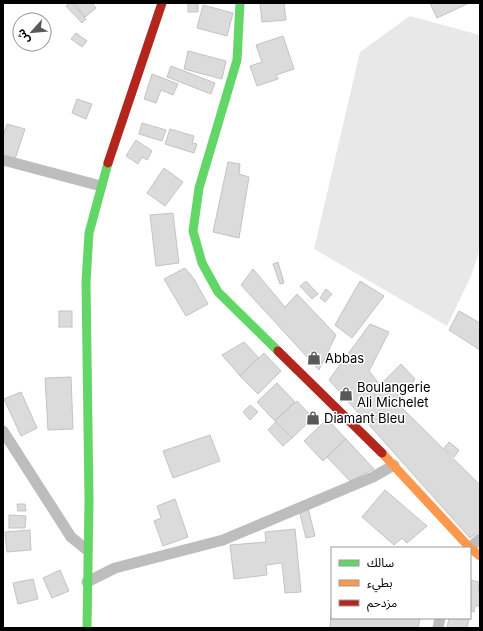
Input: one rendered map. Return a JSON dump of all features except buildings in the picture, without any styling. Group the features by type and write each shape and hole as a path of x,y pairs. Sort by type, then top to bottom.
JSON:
{"main road":[{"path":"87,628 89,500 86,282 89,233 101,186 126,105 162,3"},
{"path":"240,3 237,60 199,188 194,231 202,263 218,292 394,465 469,547"},
{"path":"471,549 480,556"}],"street":[{"path":"3,160 101,186"},
{"path":"3,431 71,537 88,550"},
{"path":"87,582 115,568 224,540 373,476 394,465"},
{"path":"471,547 480,539"}],"shaded area":[{"path":"410,16 480,35 480,249 471,276 447,326 314,249 360,52"}],"traffic: fast":[{"path":"240,3 237,60 199,188 193,231 202,263 218,292 278,351"},
{"path":"87,628 89,500 86,282 89,233 108,163"}],"traffic: slow":[{"path":"382,453 469,547"},
{"path":"471,549 480,556"}],"traffic: jam":[{"path":"108,163 162,3"},
{"path":"278,351 382,453"}],"place":[{"name":"Abbas","path":"314,358"},
{"name":"Boulangerie Ali Michelet","path":"346,394"},
{"name":"Diamant Bleu","path":"313,418"}]}
